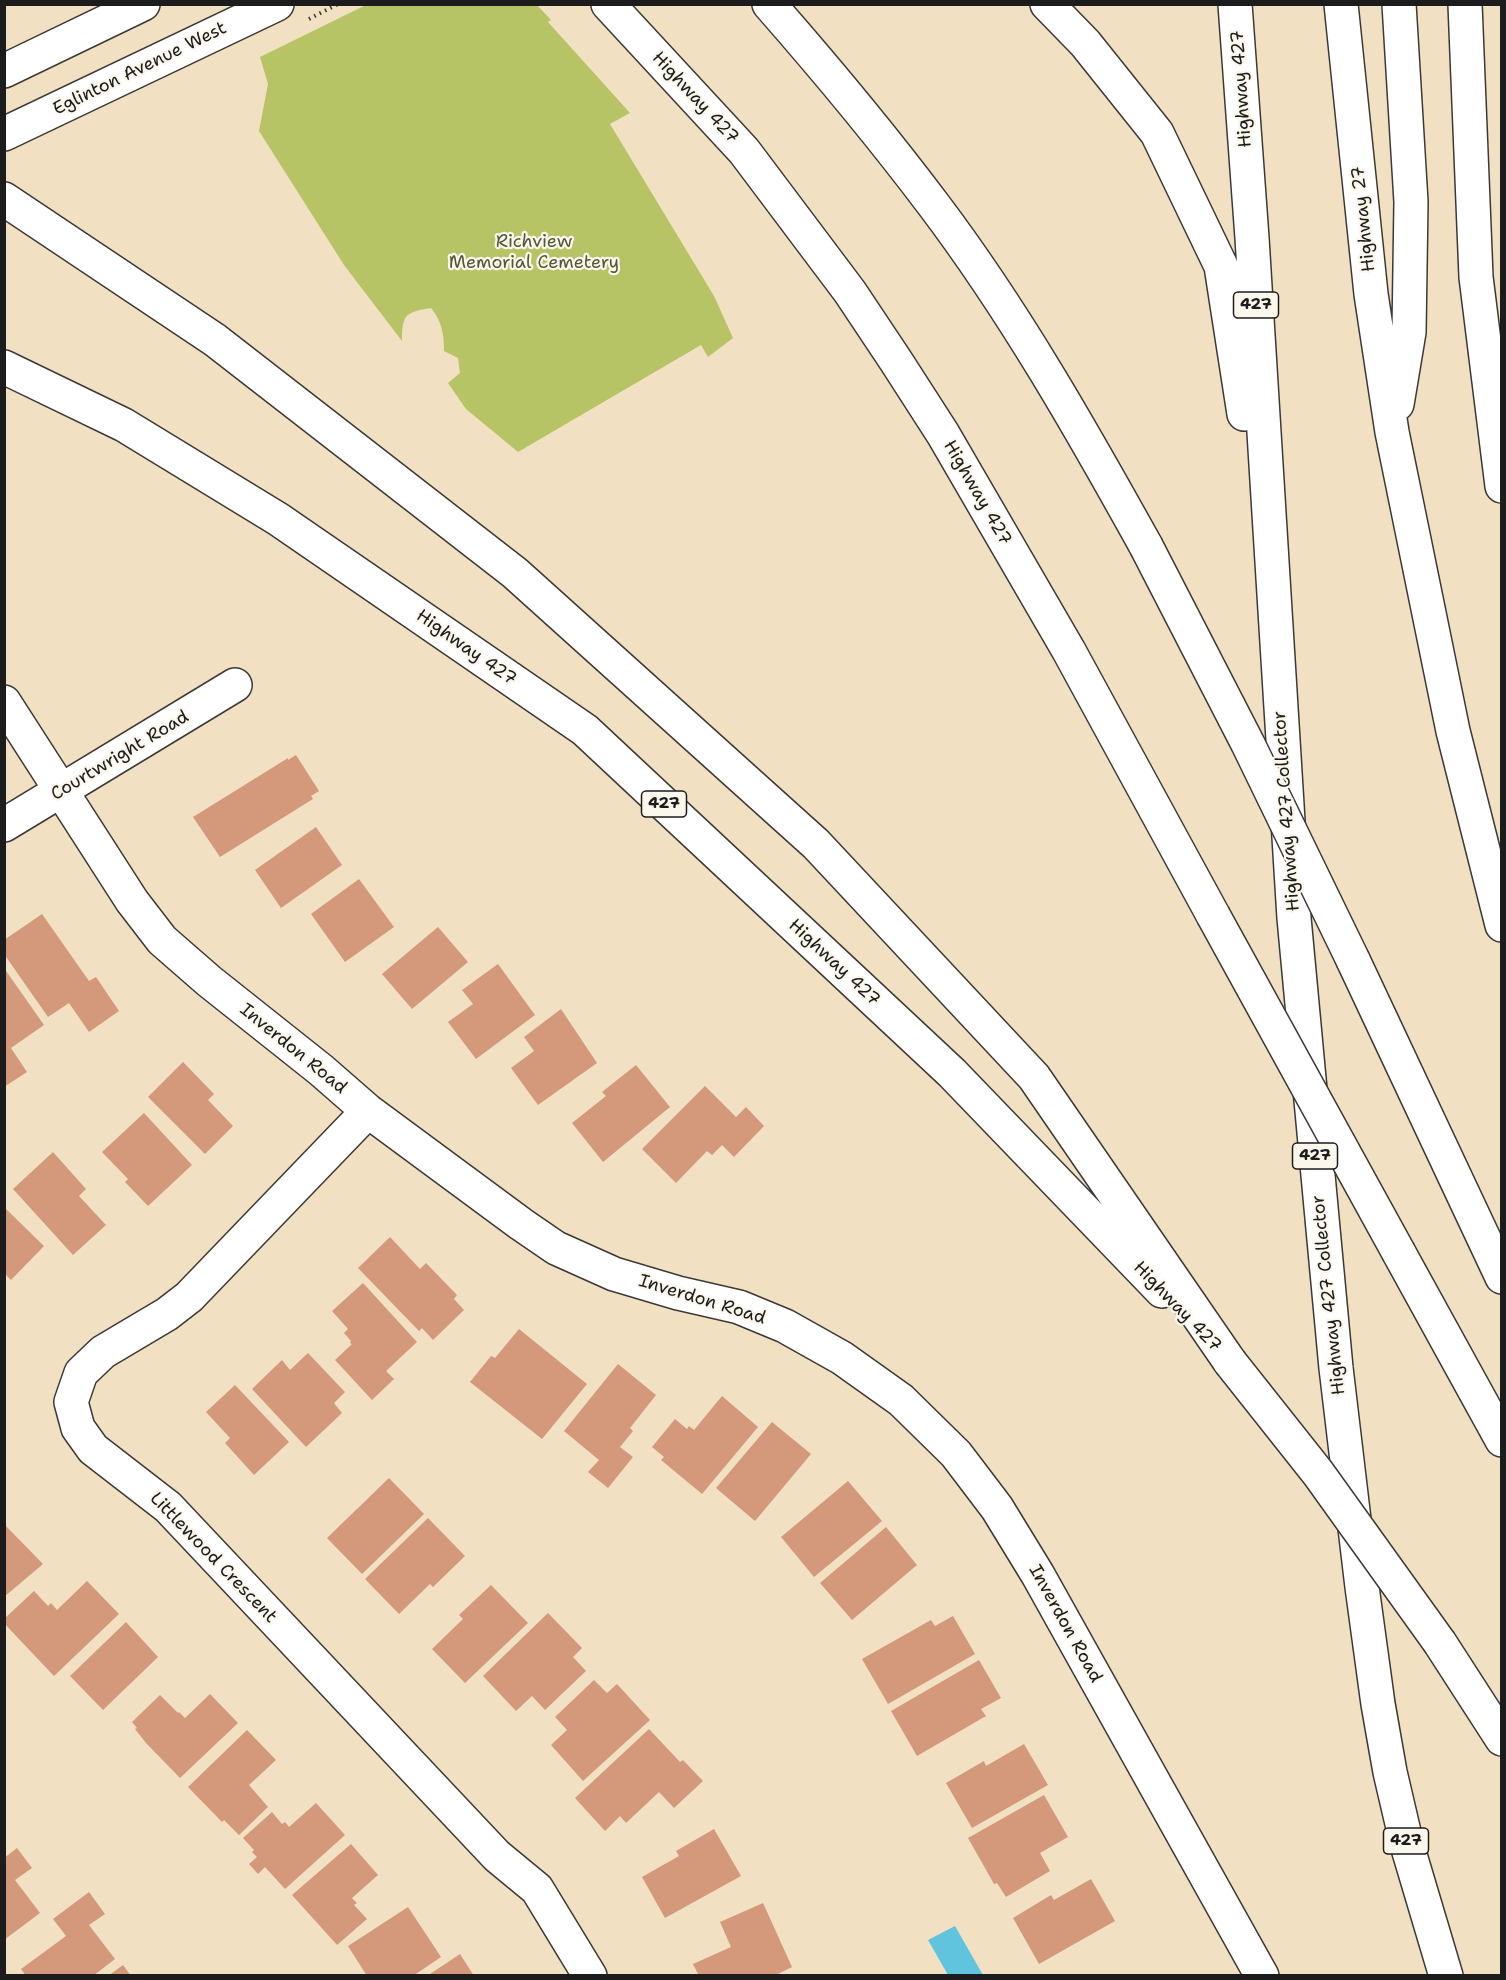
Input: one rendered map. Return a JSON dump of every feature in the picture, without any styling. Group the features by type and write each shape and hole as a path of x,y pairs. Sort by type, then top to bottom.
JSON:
{"main road":[{"path":"4,71 143,4"},
{"name":"Eglinton Avenue West","path":"4,134 276,4"},
{"name":"Highway 427","path":"608,4 744,151 850,292 942,434 1069,651 1502,1440"},
{"path":"769,4 842,87 934,205 1047,375 1096,455 1238,724 1353,960 1502,1277"},
{"path":"1047,4 1085,43 1157,133 1221,266 1274,605"},
{"name":"Highway 427","path":"1235,4 1252,238 1274,605"},
{"name":"Highway 27","path":"1341,4 1371,294 1392,432"},
{"path":"1398,4 1411,202 1409,332 1392,432 1453,731 1502,925"},
{"path":"1465,4 1476,277 1502,486"},
{"path":"4,199 215,340 514,573 816,844 1034,1077 1230,1362"},
{"name":"Highway 427","path":"4,367 124,425 278,519 585,730 952,1073 1230,1362 1318,1473 1440,1644 1502,1739"},
{"name":"Highway 427 Collector","path":"1274,605 1295,930 1324,1256 1348,1480 1378,1704 1390,1772 1407,1845 1446,1976"},
{"name":"Courtwright Road","path":"4,825 235,686"},
{"name":"Inverdon Road","path":"4,702 132,901 162,940 369,1111 556,1248 614,1274 678,1293 739,1307 785,1326 842,1358 901,1400 956,1454 997,1508 1038,1575 1262,1976"},
{"name":"Littlewood Crescent","path":"369,1111 189,1297 167,1314 103,1352 93,1361 81,1373 71,1402 78,1428 93,1449 168,1507 497,1856 537,1889 590,1976"}],"green space":[{"name":"Richview Memorial Cemetery","path":"368,4 537,5 551,20 548,22 630,113 610,124 714,296 733,338 708,357 701,345 518,452 466,409 448,383 460,373 458,358 444,351 442,328 435,313 431,308 410,313 404,320 402,341 344,265 259,131 268,84 260,57"}],"water":[{"path":"955,1926 983,1975 948,1975 928,1940"}],"building":[{"path":"296,755 319,791 311,796 313,799 220,857 193,817"},
{"path":"316,827 342,865 281,908 255,870"},
{"path":"359,879 394,927 345,962 311,914"},
{"path":"42,914 89,981 96,977 119,1011 89,1032 69,1003 48,1017 4,954 4,940"},
{"path":"438,927 468,962 412,1009 382,974"},
{"path":"498,964 535,1015 476,1059 448,1022 473,1004 462,990"},
{"path":"4,968 44,1025 11,1048 27,1072 4,1087"},
{"path":"561,1009 597,1063 538,1105 511,1068 534,1051 524,1037"},
{"path":"183,1062 214,1094 208,1100 233,1126 205,1154 148,1097"},
{"path":"636,1065 670,1107 603,1162 572,1123 606,1096 602,1092"},
{"path":"705,1086 736,1117 746,1107 764,1126 734,1157 722,1145 712,1155 707,1151 676,1183 642,1149"},
{"path":"144,1113 192,1165 148,1206 125,1182 128,1179 102,1152"},
{"path":"53,1152 86,1189 79,1196 106,1225 73,1255 13,1189"},
{"path":"4,1207 44,1246 11,1280 4,1273"},
{"path":"390,1237 420,1269 426,1263 457,1295 454,1299 464,1310 433,1340 422,1328 419,1331 358,1268"},
{"path":"363,1283 417,1342 386,1371 394,1379 372,1400 335,1360 352,1344 344,1333 348,1329 332,1311"},
{"path":"519,1329 587,1384 542,1439 470,1382 491,1356 495,1358"},
{"path":"308,1353 345,1392 334,1403 342,1413 306,1447 252,1389 282,1360 290,1370"},
{"path":"618,1364 656,1395 630,1428 633,1431 620,1447 633,1457 608,1488 588,1472 599,1460 564,1431"},
{"path":"235,1385 289,1442 254,1475 225,1443 230,1438 206,1412"},
{"path":"722,1396 758,1427 702,1494 661,1460 664,1457 652,1447 675,1419 687,1429 689,1426 694,1430"},
{"path":"772,1422 811,1454 755,1521 716,1488"},
{"path":"389,1478 424,1514 362,1574 327,1538"},
{"path":"848,1481 882,1521 814,1577 781,1537"},
{"path":"428,1518 465,1556 433,1587 430,1584 399,1614 365,1579"},
{"path":"4,1524 43,1564 4,1597"},
{"path":"886,1527 917,1565 852,1620 820,1583"},
{"path":"87,1581 119,1614 54,1676 4,1623 4,1619 34,1591 48,1606 51,1603 57,1610"},
{"path":"491,1585 528,1623 465,1683 432,1649 463,1619 459,1615"},
{"path":"548,1613 582,1648 573,1657 586,1671 545,1710 532,1696 516,1711 483,1676"},
{"path":"953,1616 975,1654 888,1704 862,1659 931,1620 935,1626"},
{"path":"126,1622 158,1657 103,1710 70,1676"},
{"path":"979,1660 1001,1698 981,1709 986,1716 917,1756 891,1711"},
{"path":"594,1680 607,1693 617,1684 650,1720 583,1781 551,1745 567,1730 555,1717"},
{"path":"210,1694 238,1723 180,1778 146,1743 132,1722 160,1695 185,1718"},
{"path":"649,1729 680,1762 683,1760 703,1781 674,1808 659,1792 626,1823 620,1816 605,1831 575,1798"},
{"path":"247,1730 276,1760 249,1785 268,1807 239,1835 224,1820 222,1822 188,1787"},
{"path":"1024,1744 1048,1785 972,1828 946,1783 984,1761 986,1766"},
{"path":"1044,1795 1068,1837 1040,1853 1050,1871 1006,1897 997,1883 994,1884 968,1838"},
{"path":"316,1803 345,1835 285,1889 265,1867 258,1874 249,1864 257,1857 243,1838 272,1812 282,1824 285,1822 289,1827"},
{"path":"714,1829 741,1876 665,1918 642,1877 679,1856 676,1851"},
{"path":"351,1844 378,1875 352,1898 357,1903 354,1905 367,1919 337,1945 292,1895"},
{"path":"17,1848 32,1868 15,1880 40,1913 4,1940 4,1858"},
{"path":"1091,1879 1115,1921 1039,1964 1013,1918 1051,1895 1054,1900"},
{"path":"89,1892 105,1914 89,1925 115,1959 93,1976 26,1976 21,1969 66,1936 53,1919"},
{"path":"763,1903 792,1967 774,1976 699,1976 693,1964 731,1947 720,1922"},
{"path":"408,1907 441,1957 413,1976 367,1976 348,1946"},
{"path":"460,1954 474,1976 427,1976"},
{"path":"123,1965 131,1976 108,1976"}]}
